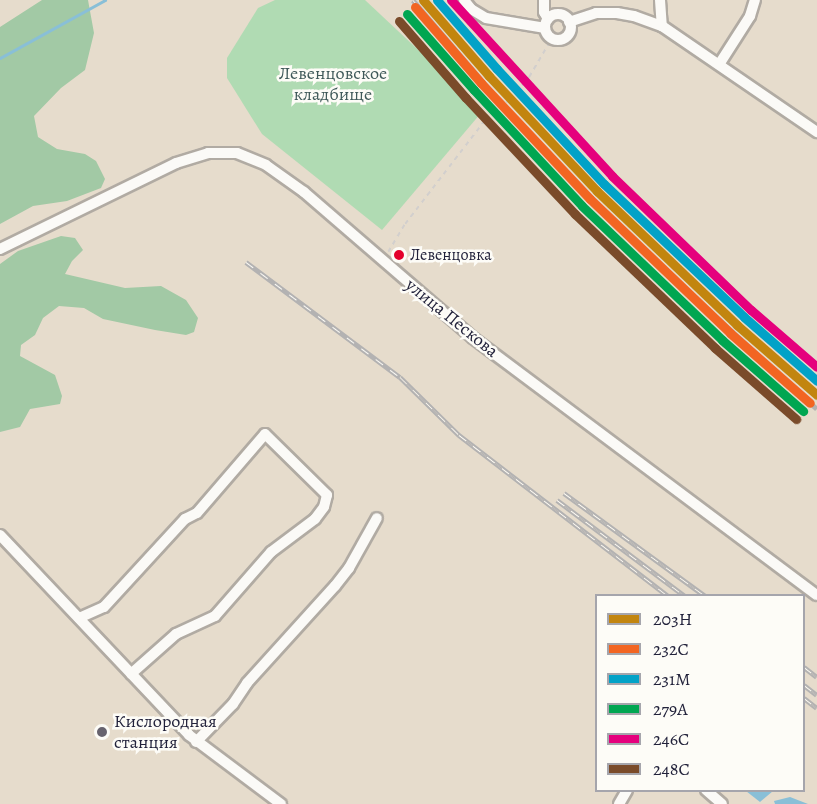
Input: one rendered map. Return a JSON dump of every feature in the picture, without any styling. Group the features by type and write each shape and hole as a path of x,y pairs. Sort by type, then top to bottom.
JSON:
{"street":[{"path":"464,0 471,9 486,18 547,23 562,15 569,22"},
{"path":"544,0 544,12 552,38 557,40 566,36 569,22"},
{"path":"660,0 662,26"},
{"path":"720,63 750,16 755,0"},
{"path":"569,22 596,13 617,13 634,16 662,26 720,63 817,132"},
{"name":"улица Пескова","path":"0,249 176,163 208,153 237,153 266,165 304,192 473,338 817,595"},
{"path":"79,618 104,607 185,519 197,513 265,434 327,495 324,507 315,519 271,552 215,616 176,634 131,674"},
{"path":"196,742 233,704 247,683 342,577 377,518"},
{"path":"0,535 196,742 281,804"},
{"path":"708,792 722,804"}],"path":[{"path":"383,261 405,224 485,120 510,99 529,77 552,38"}],"green space":[{"path":"42,0 88,0 94,33 85,70 61,88 34,116 38,137 57,149 85,154 96,161 105,179 101,188 67,201 33,206 0,224 0,27"},
{"name":"Левенцовское кладбище","path":"275,0 365,0 477,105 481,113 382,230 262,134 227,78 227,58 258,8"},
{"path":"61,236 75,238 83,250 72,261 65,274 125,288 161,286 186,300 198,318 194,332 186,335 155,330 103,319 84,308 59,306 43,318 35,335 21,345 20,356 55,375 62,396 60,404 30,409 20,427 0,432 0,264 18,251"}],"water":[{"path":"747,792 772,792 760,802"},
{"path":"790,797 808,804 775,804 774,801"}],"waterway":[{"path":"0,58 105,0"}],"railway":[{"path":"413,0 503,105 591,197 673,277 817,409"},
{"path":"246,262 400,377 459,435 665,594"},
{"path":"564,493 702,594"},
{"path":"557,500 682,594"},
{"path":"805,668 817,677"},
{"path":"805,686 817,695"},
{"path":"805,699 817,708"}],"transit line":[{"name":"203Н","path":"423,0 489,76 597,191 737,325 817,395"},
{"name":"231М","path":"437,0 497,69 604,184 744,317 817,381"},
{"name":"246С","path":"451,0 612,176 751,310 817,367"},
{"name":"232C","path":"415,7 481,83 590,199 730,333 810,403"},
{"name":"279А","path":"407,14 582,206 722,340 803,411"},
{"name":"248С","path":"399,21 466,98 575,214 715,348 796,419"}],"place":[{"name":"Левенцовка","path":"399,255"},
{"name":"Кислородная станция","path":"102,732"}]}
